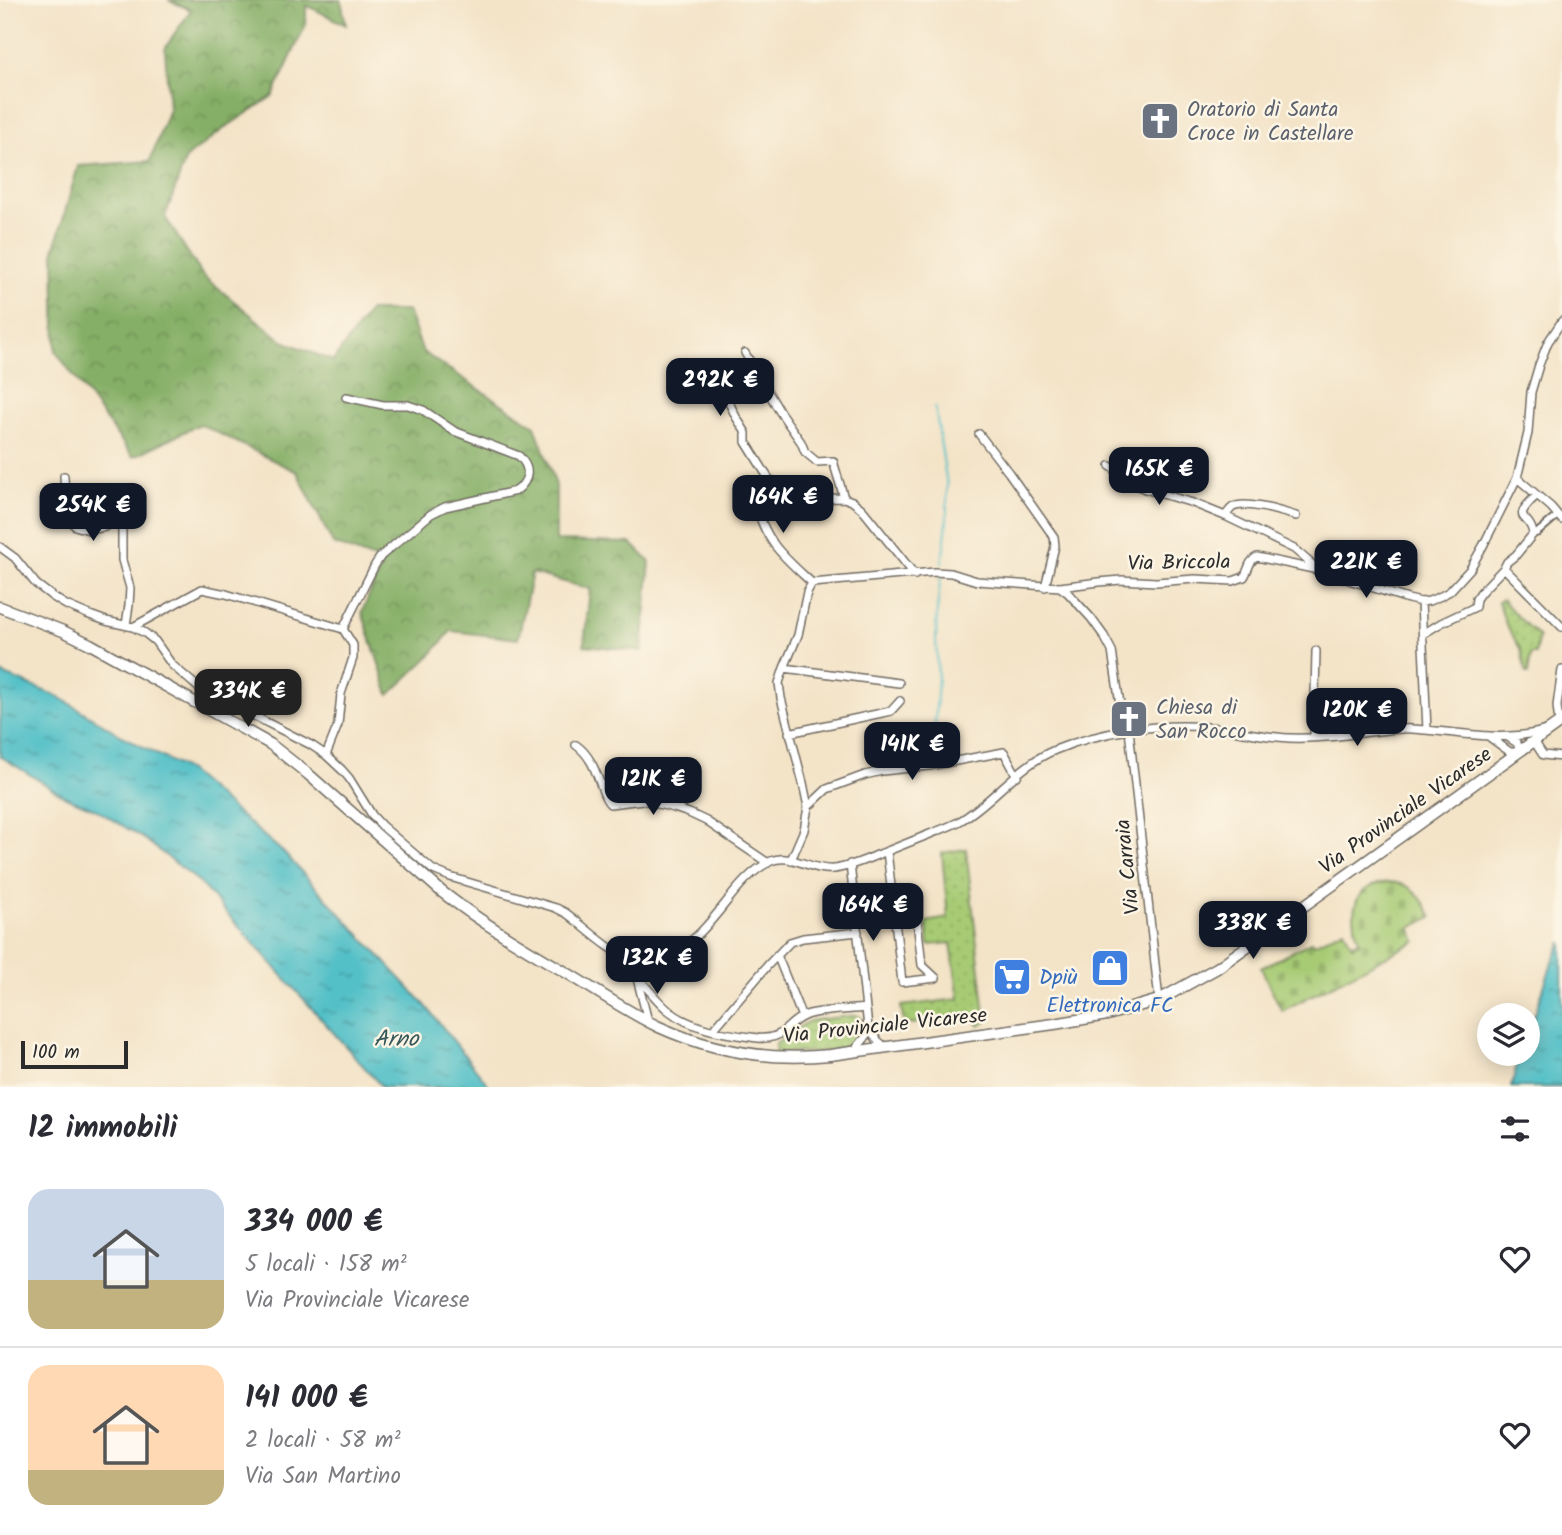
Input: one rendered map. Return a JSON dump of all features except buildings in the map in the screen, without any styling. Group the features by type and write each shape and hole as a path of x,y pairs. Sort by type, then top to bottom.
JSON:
{"main road":[{"name":"Via Provinciale Vicarese","path":"0,607 90,644 270,744 467,912 648,1021 694,1041 772,1056 800,1057 853,1052 1091,1018 1159,1000 1217,968 1558,724"}],"street":[{"path":"1427,730 1421,602 1435,599 1450,591 1470,569 1517,478 1528,433 1531,392 1548,342 1562,321"},
{"path":"746,353 757,376 808,455 817,462 833,461 844,498"},
{"path":"722,388 746,433 746,442 769,479 808,499 844,498 852,501 862,509 915,575"},
{"path":"344,629 375,565 387,551 431,514 445,507 516,491 524,485 527,474 526,463 519,456 454,431 423,410 408,405 383,405 346,397"},
{"path":"979,434 1054,537 1055,546 1045,587"},
{"path":"1110,466 1145,489 1193,503 1294,549 1318,570"},
{"path":"64,476 65,498 75,526 89,530 106,527 114,522 122,524 122,560 130,588 129,626"},
{"path":"1517,478 1560,518 1537,533"},
{"path":"769,479 755,503 762,525 773,545 812,583 807,592 796,642 779,683 808,807 804,830 791,860"},
{"path":"1423,634 1475,607 1481,592 1533,534 1532,528 1523,518 1522,511 1537,495"},
{"path":"1225,516 1234,506 1240,505 1262,507 1296,516"},
{"path":"0,547 15,558 36,584 60,601 87,614 129,626 150,636 172,665 199,688 326,755 349,778 382,826 433,870 556,908 619,953 632,959 663,957 680,950 710,922 748,878 768,863 780,858 824,869 835,869 887,851 960,821 1045,754 1083,741 1164,726 1209,727 1273,737 1314,737 1399,729 1488,736 1528,735 1558,724 1557,706 1562,670"},
{"name":"Via Briccola","path":"812,583 935,572 951,573 976,581 1045,587 1121,580 1233,581 1244,577 1250,563 1257,557 1318,570 1421,602"},
{"path":"1504,568 1562,627"},
{"name":"Via Carraia","path":"1060,587 1091,618 1112,651 1127,731 1159,1000"},
{"path":"129,626 162,612 195,592 207,589 344,629 353,645 353,658 341,694 338,725 326,755"},
{"path":"1314,737 1316,651"},
{"path":"784,668 899,683"},
{"path":"789,733 891,711 900,701"},
{"path":"1488,736 1510,752 1520,752 1515,741 1504,736"},
{"path":"1534,741 1543,755 1562,757"},
{"path":"1497,743 1503,764"},
{"path":"576,745 589,758 605,800 610,804 642,800 689,813 768,863"},
{"path":"808,807 827,789 866,775 1004,752 1017,776"},
{"path":"887,851 892,896 902,982 936,978 922,965 914,894 892,896"},
{"path":"850,864 868,1027 864,1038 853,1052"},
{"path":"713,1030 790,942 858,932"},
{"path":"777,955 802,1017"},
{"path":"632,959 648,1021"},
{"path":"638,978 662,1004 681,1019 713,1030 758,1038 773,1038 810,1014 866,1008"},
{"path":"868,1027 885,1047"}],"green space":[{"path":"168,0 341,0 346,25 306,5 306,24 273,96 186,158 165,217 203,276 283,341 333,361 369,311 408,311 423,352 535,426 556,485 556,541 631,543 650,562 642,651 584,645 590,589 532,573 518,639 451,631 430,656 389,695 362,612 383,562 333,544 297,472 200,424 133,457 56,352 54,251 78,166 150,161 169,109 165,48 191,10"},
{"path":"1502,599 1539,637 1535,654 1531,654 1528,674 1521,650 1506,624 1498,602"},
{"path":"966,849 986,1023 979,1025 972,1016 904,1025 901,1006 959,999 951,943 929,945 926,922 948,918 942,853"},
{"path":"1389,882 1404,885 1416,892 1432,917 1410,928 1416,941 1282,1011 1261,968 1312,941 1314,944 1344,929 1352,946 1353,943 1360,943 1354,912 1356,903 1367,889"},
{"path":"857,1015 863,1021 863,1030 859,1039 851,1045 825,1051 775,1052 776,1043 810,1021"}],"water":[{"name":"Arno","path":"0,673 59,697 122,736 187,770 284,853 425,1005 490,1087 382,1087 197,880 143,838 95,809 66,797 0,756"},
{"path":"1562,942 1562,1087 1511,1087 1517,1066 1540,1066 1538,1003"}],"waterway":[{"path":"935,407 947,485 947,523 942,563"},
{"path":"939,750 935,725 938,679 937,611 941,574"}],"place":[{"name":"Oratorio di Santa Croce in Castellare","path":"1160,121"},
{"name":"Chiesa di San Rocco","path":"1129,719"},
{"name":"Elettronica FC","path":"1110,968"},
{"name":"Dpiù","path":"1012,977"}]}
